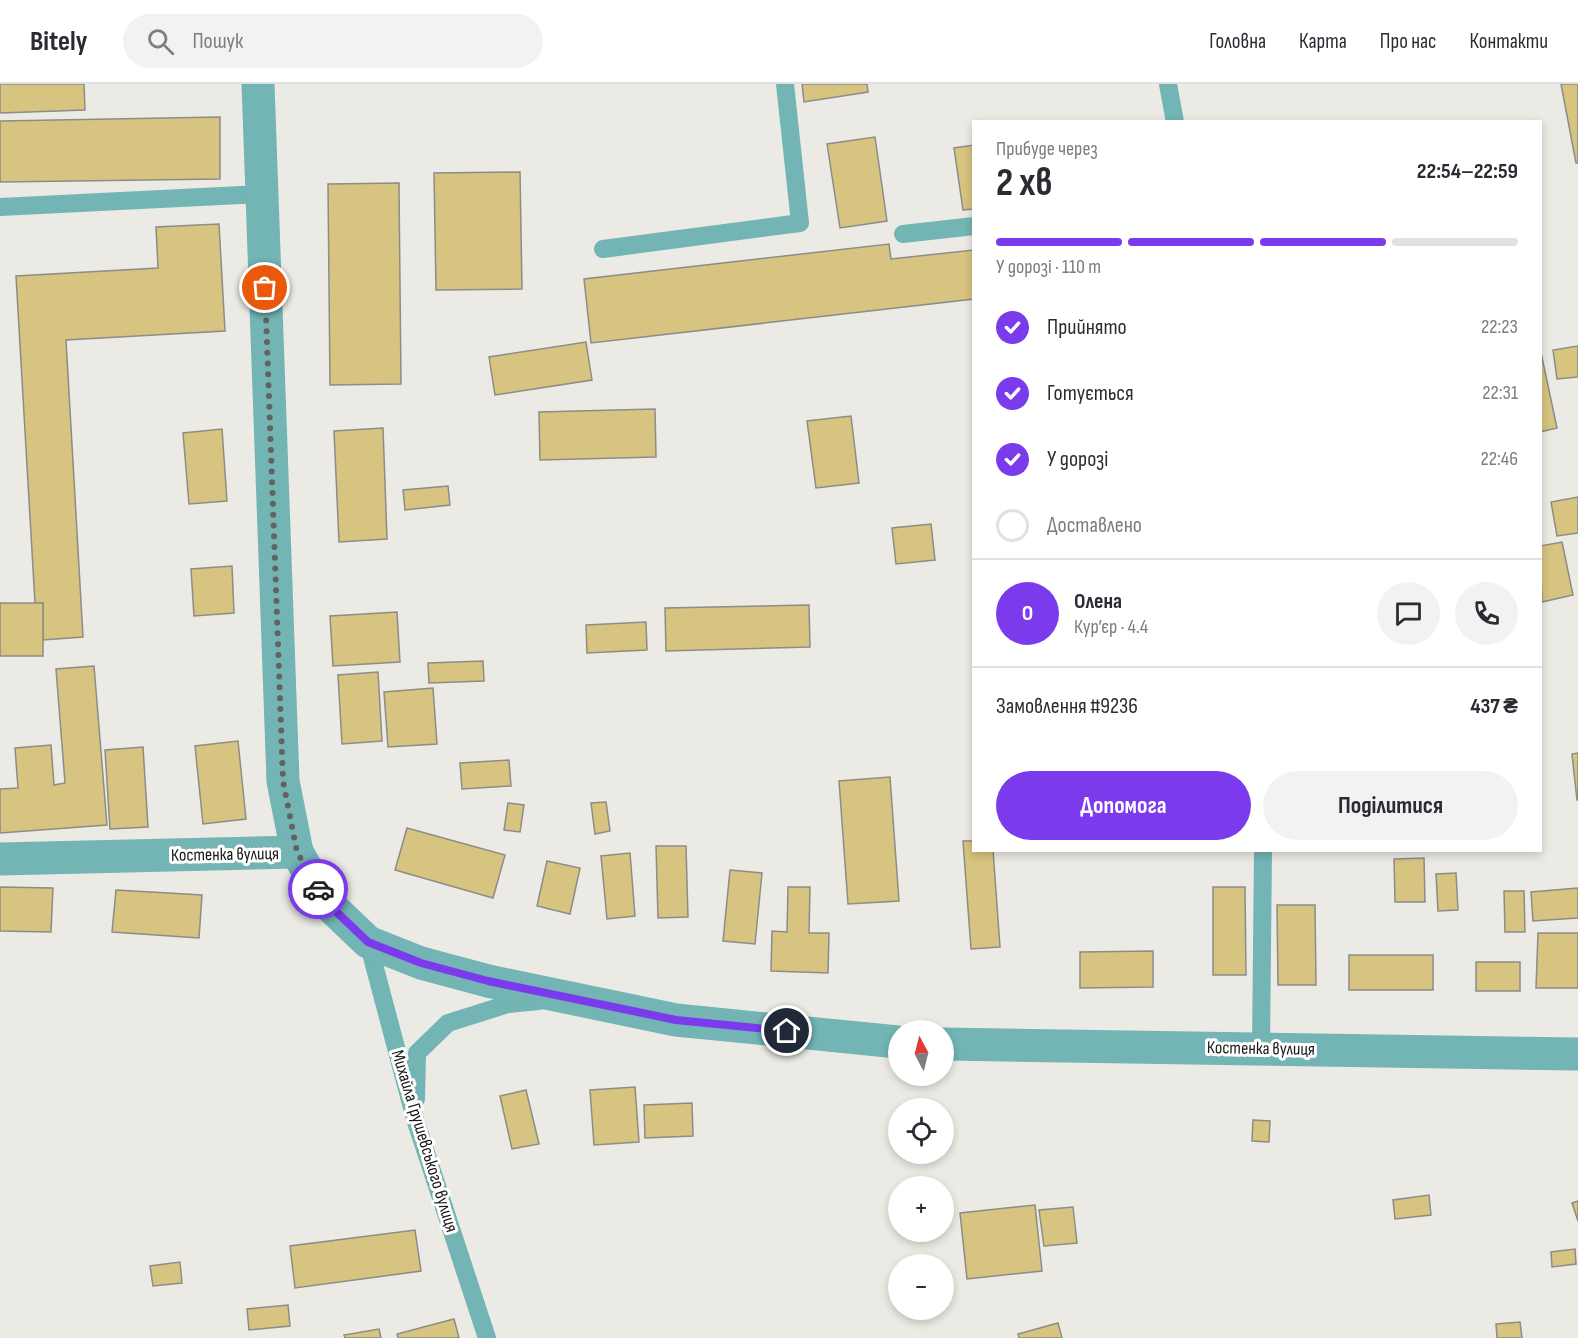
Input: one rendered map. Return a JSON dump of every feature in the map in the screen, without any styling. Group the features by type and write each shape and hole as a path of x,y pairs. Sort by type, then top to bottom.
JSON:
{"street":[{"path":"258,84 283,781 297,852"},
{"name":"Костенка вулиця","path":"0,858 297,852 325,901 368,942 421,963 488,981 676,1020 888,1041"},
{"name":"Костенка вулиця","path":"954,1044 1261,1047 1578,1054"}],"lane":[{"path":"603,249 800,223 785,84"},
{"path":"1168,84 1175,120"},
{"path":"0,207 262,194"},
{"path":"903,234 972,226"},
{"path":"1261,1047 1263,852"},
{"name":"Михайла Грушевського вулиця","path":"368,942 415,1119 487,1338"},
{"path":"415,1119 417,1053 448,1023 508,1004 578,998"}],"building":[{"path":"0,84 84,84 85,110 0,113"},
{"path":"802,84 867,84 868,92 804,102"},
{"path":"1561,84 1578,84 1578,163 1576,163"},
{"path":"220,117 220,179 0,182 0,121"},
{"path":"875,137 887,221 840,228 827,144"},
{"path":"972,145 972,209 963,210 954,148"},
{"path":"520,172 522,289 436,290 434,173"},
{"path":"399,183 401,384 330,385 328,184"},
{"path":"219,224 225,331 66,340 83,637 43,640 43,603 35,603 16,276 158,268 156,227"},
{"path":"889,244 891,259 972,250 972,299 591,343 584,279"},
{"path":"586,342 592,380 495,395 489,357"},
{"path":"1578,346 1578,377 1557,379 1553,350"},
{"path":"1542,357 1557,428 1542,432"},
{"path":"655,409 656,457 540,460 539,412"},
{"path":"851,416 859,483 816,488 807,421"},
{"path":"383,428 387,539 339,542 334,431"},
{"path":"222,429 227,501 189,504 183,433"},
{"path":"448,486 450,505 405,510 403,490"},
{"path":"1578,497 1578,533 1557,536 1551,502"},
{"path":"931,524 935,560 896,564 892,528"},
{"path":"1562,542 1573,595 1542,602 1542,546"},
{"path":"232,566 234,613 194,616 191,569"},
{"path":"0,603 43,603 43,656 0,656"},
{"path":"809,605 810,647 666,651 665,608"},
{"path":"397,612 400,662 333,666 330,616"},
{"path":"646,622 647,650 587,653 586,625"},
{"path":"483,661 484,681 429,683 428,663"},
{"path":"94,666 107,825 0,833 0,789 18,788 15,748 51,745 54,785 65,783 56,669"},
{"path":"378,672 382,741 342,744 338,675"},
{"path":"433,688 437,744 388,747 384,692"},
{"path":"238,741 246,819 203,824 195,746"},
{"path":"143,747 148,827 110,829 105,750"},
{"path":"1578,753 1578,800 1577,800 1572,754"},
{"path":"509,760 511,786 462,789 460,763"},
{"path":"890,777 899,901 848,904 839,781"},
{"path":"606,802 610,831 595,834 591,803"},
{"path":"508,803 524,805 520,832 504,830"},
{"path":"407,828 505,855 493,898 395,870"},
{"path":"963,841 972,841 972,852 993,852 1000,947 971,949"},
{"path":"656,846 686,846 688,917 658,918"},
{"path":"630,853 635,916 607,919 601,856"},
{"path":"1424,858 1425,902 1395,902 1394,859"},
{"path":"547,861 580,868 570,914 537,906"},
{"path":"730,870 762,873 755,944 723,941"},
{"path":"1456,873 1458,910 1438,911 1436,874"},
{"path":"0,887 53,888 51,932 0,931"},
{"path":"788,887 810,887 809,933 829,933 828,973 771,971 772,931 787,932"},
{"path":"1213,887 1245,887 1246,975 1213,975"},
{"path":"1578,888 1578,918 1533,921 1531,892"},
{"path":"116,890 202,895 199,938 112,932"},
{"path":"1504,891 1524,891 1525,932 1505,932"},
{"path":"1277,905 1315,905 1316,985 1278,985"},
{"path":"1538,933 1578,933 1578,988 1536,988"},
{"path":"1153,951 1153,987 1080,988 1080,952"},
{"path":"1349,955 1433,955 1433,990 1349,990"},
{"path":"1476,962 1520,962 1520,991 1476,991"},
{"path":"635,1087 639,1142 594,1145 590,1090"},
{"path":"526,1090 539,1144 512,1149 500,1096"},
{"path":"692,1103 693,1136 645,1138 644,1105"},
{"path":"1253,1120 1270,1121 1269,1142 1252,1141"},
{"path":"1429,1195 1431,1215 1395,1219 1393,1200"},
{"path":"1578,1201 1578,1221 1572,1203"},
{"path":"1035,1205 1042,1271 967,1279 960,1213"},
{"path":"1073,1207 1077,1243 1044,1246 1039,1210"},
{"path":"415,1230 421,1271 295,1288 290,1246"},
{"path":"1575,1249 1576,1264 1552,1267 1551,1252"},
{"path":"180,1262 182,1283 153,1286 150,1266"},
{"path":"288,1305 290,1326 249,1330 247,1309"},
{"path":"454,1319 459,1338 398,1338 397,1334"},
{"path":"1520,1322 1522,1338 1497,1338 1496,1324"},
{"path":"1058,1323 1062,1338 1019,1338 1018,1334"},
{"path":"379,1329 381,1338 345,1338 344,1335"}],"way so far":[{"path":"265,288 283,781 297,852 318,889"}],"route":[{"path":"318,889 325,901 368,942 421,963 488,981 676,1020 787,1031"}]}
